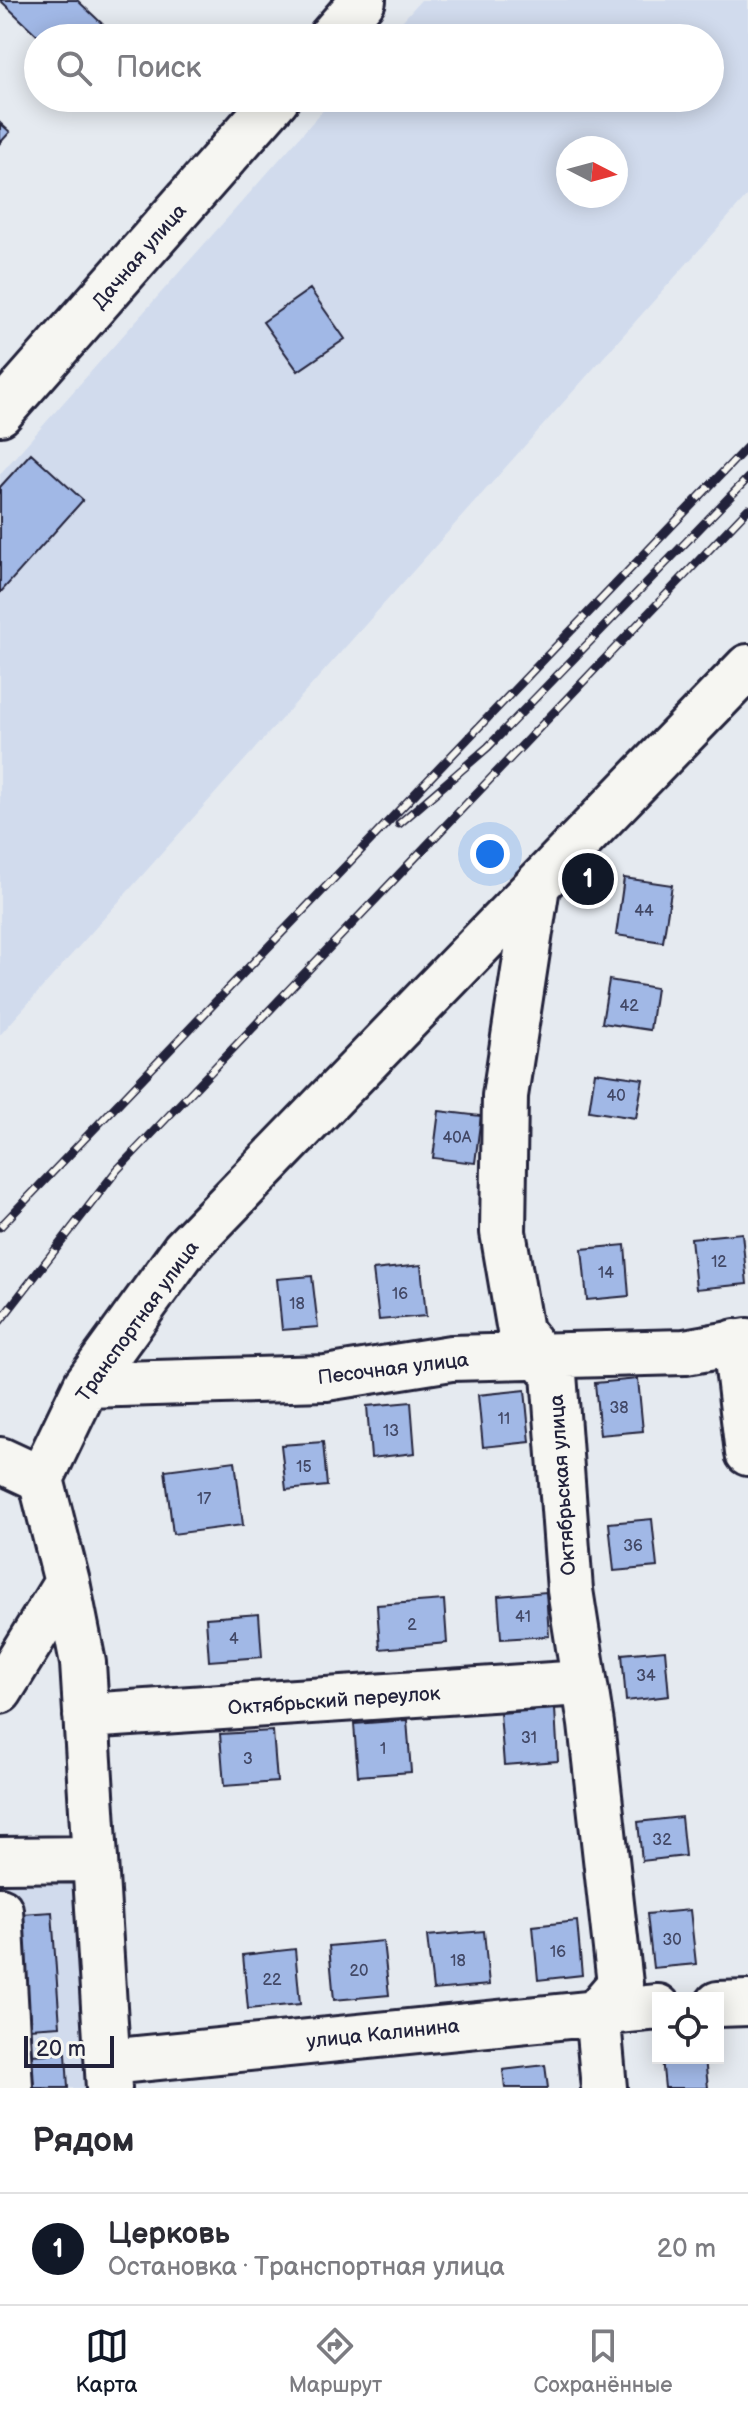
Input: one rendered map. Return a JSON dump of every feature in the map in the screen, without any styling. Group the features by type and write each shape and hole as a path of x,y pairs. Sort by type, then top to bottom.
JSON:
{"street":[{"path":"342,24 363,0"},
{"name":"Дачная улица","path":"0,413 265,112"},
{"name":"Транспортная улица","path":"41,1479 86,1385 184,1250 748,667"},
{"name":"Октябрьская улица","path":"537,886 505,1096 503,1232 520,1331 554,1374 570,1590 582,1683 591,1724 620,1984 597,2011"},
{"path":"742,1342 748,1453"},
{"name":"Песочная улица","path":"86,1385 326,1378 451,1358 685,1352 742,1342"},
{"path":"0,1460 41,1479 67,1582 83,1663 108,2075"},
{"path":"0,1691 67,1582"},
{"name":"Октябрьский переулок","path":"86,1716 582,1683"},
{"path":"0,1860 95,1859"},
{"path":"0,1910 10,2088"},
{"path":"724,2004 748,2003"},
{"name":"улица Калинина","path":"108,2075 597,2011 652,2007"},
{"path":"597,2011 604,2088"}],"shaded area":[{"path":"421,0 748,0 748,195 0,1035 0,474 322,112 724,112 724,24 400,24"},
{"path":"74,1869 85,2088 0,2088 0,1873"}],"building":[{"path":"0,0 77,0 103,24 25,24"},
{"path":"0,123 10,132 0,143"},
{"path":"310,289 345,339 298,371 263,322"},
{"path":"31,453 83,500 0,593 0,487"},
{"path":"624,878 672,885 663,942 616,935"},
{"path":"609,980 656,988 650,1030 602,1023"},
{"path":"595,1072 643,1079 636,1118 589,1111"},
{"path":"439,1111 481,1116 475,1163 433,1158"},
{"path":"742,1233 747,1284 696,1289 691,1238"},
{"path":"625,1245 629,1296 587,1300 582,1249"},
{"path":"421,1265 426,1316 379,1320 373,1270"},
{"path":"312,1276 318,1327 282,1330 277,1279"},
{"path":"638,1379 643,1431 600,1435 595,1383"},
{"path":"525,1390 530,1442 483,1447 478,1395"},
{"path":"411,1402 415,1453 371,1458 367,1406"},
{"path":"323,1442 327,1486 286,1490 281,1445"},
{"path":"235,1461 243,1525 173,1534 165,1470"},
{"path":"652,1519 657,1567 614,1571 609,1523"},
{"path":"546,1592 549,1636 501,1639 498,1596"},
{"path":"444,1600 447,1643 380,1649 377,1605"},
{"path":"259,1614 262,1657 209,1661 206,1618"},
{"path":"665,1650 669,1696 626,1701 622,1654"},
{"path":"555,1709 558,1761 504,1765 500,1713"},
{"path":"407,1720 411,1772 358,1776 354,1724"},
{"path":"273,1731 277,1782 224,1786 220,1734"},
{"path":"681,1817 685,1856 642,1861 638,1822"},
{"path":"690,1910 696,1964 653,1968 647,1914"},
{"path":"52,1912 60,2026 29,2028 21,1914"},
{"path":"577,1921 582,1975 538,1980 533,1926"},
{"path":"484,1931 489,1985 433,1990 427,1936"},
{"path":"383,1941 389,1995 334,2000 329,1946"},
{"path":"295,1949 300,2004 248,2009 243,1955"},
{"path":"66,2053 68,2088 34,2088 31,2055"},
{"path":"663,2064 706,2064 708,2088 665,2088"},
{"path":"545,2065 548,2088 505,2088 503,2070"}],"railway":[{"path":"0,1227 748,446"},
{"path":"399,824 488,747 748,478"},
{"path":"0,1321 117,1170 748,509"}],"place":[{"name":"Церковь","path":"588,879"}]}
